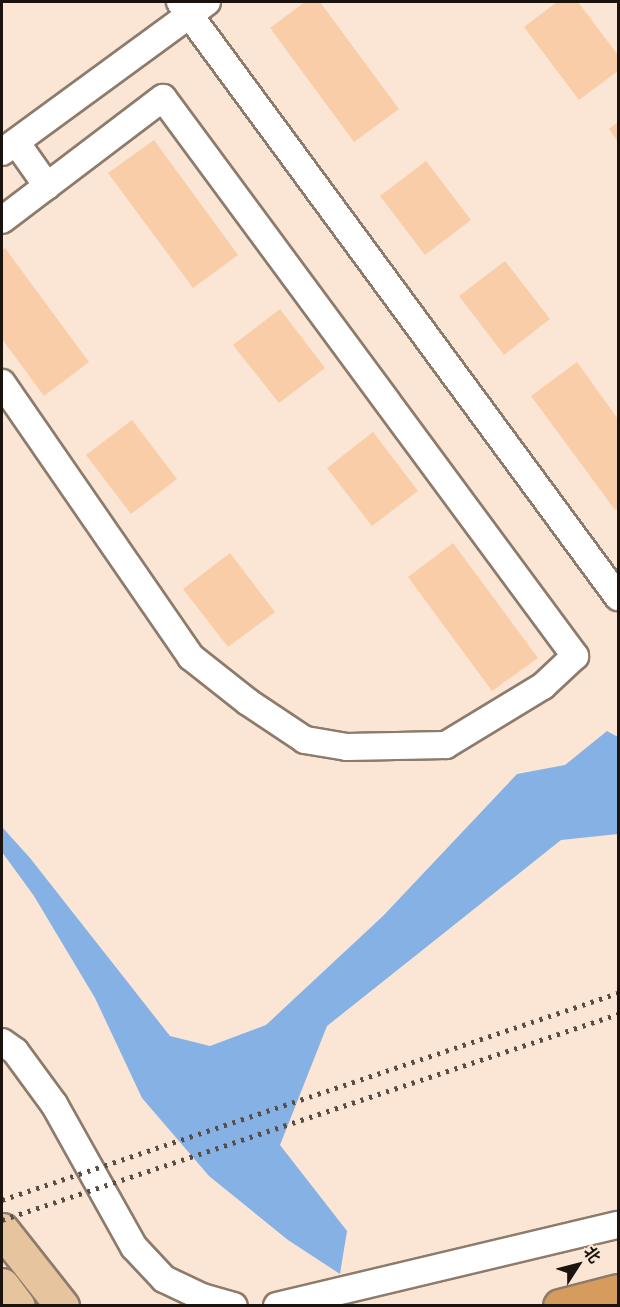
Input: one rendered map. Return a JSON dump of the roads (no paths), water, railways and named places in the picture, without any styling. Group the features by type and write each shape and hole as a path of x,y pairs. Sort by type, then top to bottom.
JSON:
{"highway":[{"path":"560,1305 618,1291"}],"main road":[{"path":"2,1230 62,1305"},
{"path":"2,1285 18,1305"}],"street":[{"path":"47,186 9,147 192,6 618,597"},
{"path":"2,220 163,98 575,656 543,686 446,745 347,747 305,740 248,702 191,657 2,383"},
{"path":"2,1042 15,1051 54,1104 134,1247 164,1279 202,1297 234,1305"},
{"path":"277,1305 618,1225"}],"water":[{"path":"607,731 618,737 618,834 561,840 327,1026 280,1145 347,1231 340,1274 288,1240 209,1176 142,1098 95,998 34,896 2,852 2,827 30,858 170,1036 210,1046 266,1025 383,916 517,774 565,765"}],"railway":[{"path":"2,1200 618,993"},
{"path":"2,1220 618,1014"}]}
